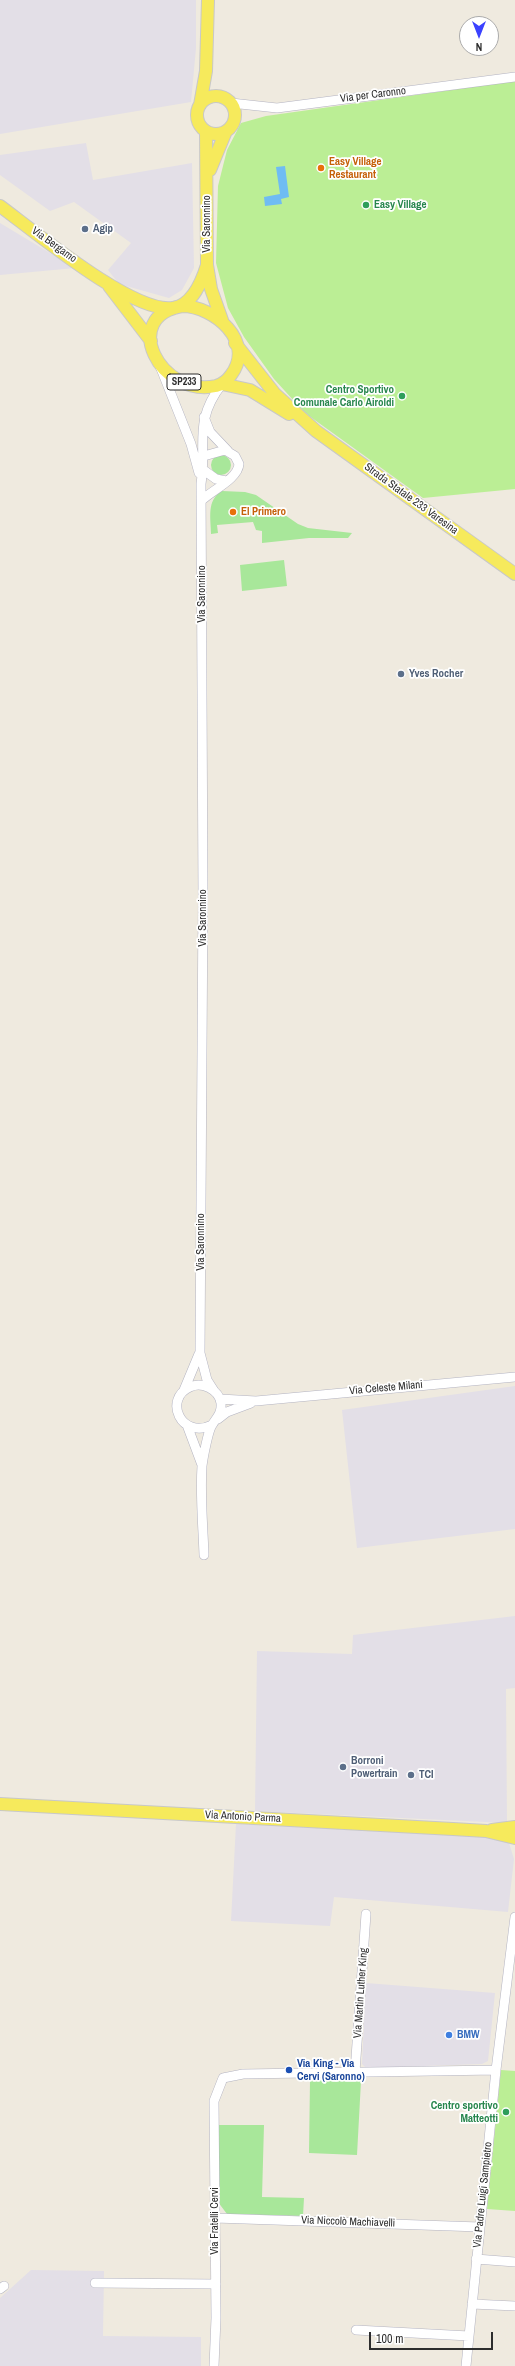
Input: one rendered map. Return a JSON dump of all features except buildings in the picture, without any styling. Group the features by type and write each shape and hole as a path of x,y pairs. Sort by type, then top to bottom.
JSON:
{"main road":[{"path":"206,71 212,86 231,103 235,118 226,131 216,134 206,131 199,124 197,118 206,71 208,0"},
{"path":"200,105 209,97 215,96 221,96 231,103"},
{"name":"Via Saronnino","path":"206,131 207,265 211,289 222,321"},
{"name":"Via Saronnino","path":"207,183 212,162 226,131"},
{"name":"Via Bergamo","path":"0,206 107,284 157,307 174,308"},
{"name":"Via Saronnino","path":"174,308 186,301 201,284 207,265"},
{"name":"Via Bergamo","path":"107,284 151,341"},
{"path":"151,341 152,329 157,319 167,310 174,308"},
{"name":"SP233","path":"151,341 154,354 160,366 172,376 193,385 209,387 222,384 230,377 236,365 235,343 229,329 212,313 198,308 174,308"},
{"name":"Strada Statale 233 Varesina","path":"235,343 275,394 307,424"},
{"name":"Strada Statale 233 Varesina","path":"222,384 250,390 307,424 515,574"},
{"name":"Via Antonio Parma","path":"0,1804 486,1831 515,1838"},
{"name":"Via Antonio Parma","path":"486,1831 515,1827"}],"street":[{"name":"Via per Caronno","path":"231,103 276,108 515,77"},
{"name":"Via Saronnino","path":"160,366 199,462"},
{"name":"Via Saronnino","path":"204,1555 202,1465 214,1422 221,1412 220,1400 207,1380 200,1352 203,900 201,484 199,462 204,417 222,384"},
{"path":"201,501 226,481 234,477 238,468 237,458 228,451 210,432 204,417"},
{"path":"226,481 216,479 199,462 228,451"},
{"name":"Via Saronnino","path":"200,1352 177,1404 177,1412 187,1425 202,1465"},
{"name":"Via Celeste Milani","path":"256,1401 515,1376"},
{"path":"184,1390 197,1385 204,1386 214,1391"},
{"path":"220,1400 256,1401"},
{"path":"187,1425 200,1429 214,1422 227,1412 256,1401"},
{"name":"Via Martin Luther King","path":"355,2072 366,1914"},
{"name":"Via Padre Luigi Sampietro","path":"466,2366 496,2070 515,1917"},
{"path":"355,2072 496,2070"},
{"name":"Via Fratelli Cervi","path":"214,2366 216,2284 214,2101 223,2078 243,2074 355,2072"},
{"name":"Via Niccolò Machiavelli","path":"215,2218 480,2227"},
{"name":"Via Padre Luigi Sampietro","path":"476,2259 515,2262"},
{"path":"95,2283 216,2284"},
{"path":"472,2304 515,2306"},
{"path":"356,2330 469,2336"}],"shaded area":[{"path":"0,0 196,0 196,48 191,102 0,134"},
{"path":"86,143 93,180 192,163 194,268 182,290 169,298 119,284 108,270 131,243 74,202 50,211 0,175 0,155"},
{"path":"0,223 75,268 0,275"},
{"path":"515,1386 515,1529 357,1548 342,1410"},
{"path":"515,1616 515,1688 506,1689 507,1823 255,1811 257,1651 352,1654 353,1635"},
{"path":"236,1824 500,1837 509,1843 514,1859 508,1912 334,1897 330,1926 231,1921"},
{"path":"366,1983 495,1993 488,2061 482,2064 366,2068 362,2064"},
{"path":"31,2270 104,2271 103,2336 201,2337 201,2366 0,2366 0,2298"}],"green space":[{"path":"515,81 515,489 423,498 305,413 274,379 244,337 228,308 216,263 218,186 227,150 241,123 266,116"},
{"path":"221,455 228,458 231,465 228,472 221,475 214,472 211,465 214,458"},
{"path":"222,491 245,492 256,495 298,524 308,528 352,533 348,538 309,538 262,543 262,531 256,530 253,522 217,525 218,533 211,534 211,505 217,495"},
{"path":"284,560 287,586 242,591 240,565"},
{"name":"Centro sportivo Matteotti","path":"501,2070 515,2071 515,2211 487,2209"},
{"path":"310,2080 361,2081 357,2155 309,2153"},
{"path":"218,2125 264,2125 262,2197 304,2198 303,2216 227,2214 218,2202"}],"water":[{"path":"285,166 289,197 281,199 282,204 265,206 264,197 280,194 276,167"}],"place":[{"name":"Easy Village Restaurant","path":"321,168"},
{"name":"Easy Village","path":"366,205"},
{"name":"Agip","path":"85,229"},
{"name":"Centro Sportivo Comunale Carlo Airoldi","path":"402,396"},
{"name":"El Primero","path":"233,512"},
{"name":"Yves Rocher","path":"401,674"},
{"name":"Borroni Powertrain","path":"343,1767"},
{"name":"TCI","path":"411,1775"},
{"name":"BMW","path":"449,2035"},
{"name":"Via King - Via Cervi (Saronno)","path":"289,2070"},
{"name":"Centro sportivo Matteotti","path":"506,2112"}]}
